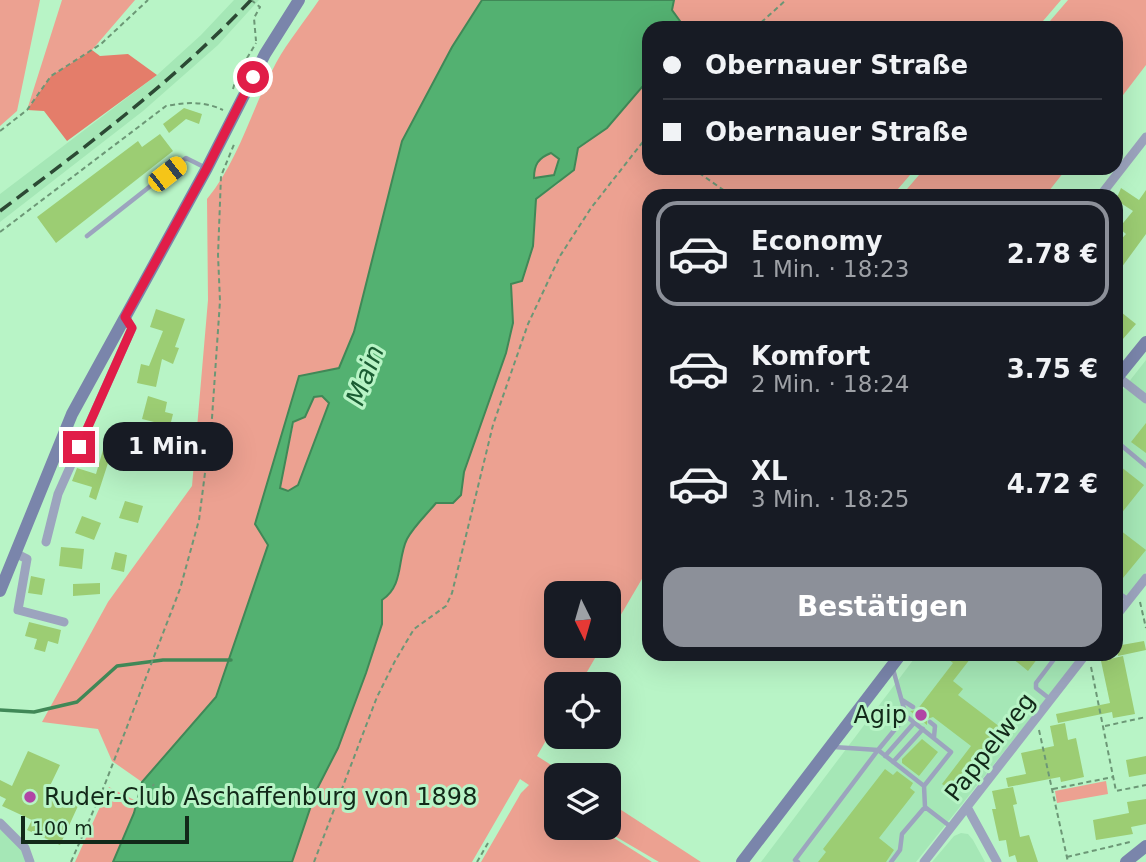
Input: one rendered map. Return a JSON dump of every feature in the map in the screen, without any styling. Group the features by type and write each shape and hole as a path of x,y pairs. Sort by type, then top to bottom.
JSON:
{"main road":[{"path":"0,591 72,414 207,168 265,54 299,0"},
{"path":"1123,371 1146,342"},
{"path":"742,862 896,661"},
{"path":"1126,862 1146,846"}],"street":[{"path":"1123,166 1146,137"},
{"path":"1105,189 1116,175"},
{"path":"46,542 58,494 132,328 125,317"},
{"path":"1123,382 1146,398"},
{"path":"15,553 27,559 18,610 64,622"},
{"path":"1123,607 1146,578"},
{"name":"Pappelweg","path":"924,862 1051,699 1086,661"},
{"path":"967,807 998,862"},
{"path":"0,822 25,848 30,862"}],"lane":[{"path":"87,236 187,158 207,168"},
{"path":"1123,447 1146,466"},
{"path":"1123,596 1129,600"},
{"path":"1051,699 1036,688 1036,683 1053,661"},
{"path":"891,862 901,850 902,834 925,807 923,786 950,752 906,716 892,666"},
{"path":"901,700 913,707"},
{"path":"798,862 795,860 906,716"},
{"path":"930,722 934,726 934,738"},
{"path":"885,756 915,723"},
{"path":"893,762 923,729"},
{"path":"829,747 878,750 923,786"},
{"path":"925,807 951,827"}],"path":[{"path":"0,131 27,110 51,76 100,44 148,0"},
{"path":"251,0 260,7 254,18 256,43 265,54"},
{"path":"763,21 786,0"},
{"path":"230,99 237,75 256,43"},
{"path":"0,232 166,106 188,102 214,105 234,115"},
{"path":"314,862 377,697 395,661 414,629 446,606 452,593 493,425 528,324 560,256 591,208 642,142"},
{"path":"702,175 722,189"},
{"path":"71,862 180,589 199,520 212,418 220,301 218,255 221,176"},
{"path":"1137,590 1146,628"},
{"path":"1088,661 1116,790 1146,785"},
{"path":"1104,726 1146,717"},
{"path":"1037,718 1068,862"},
{"path":"1052,789 1114,777"},
{"path":"144,801 154,784"},
{"path":"1066,857 1133,842"},
{"path":"477,862 488,843"}],"shaded area":[{"path":"0,0 40,0 17,111 0,126"},
{"path":"62,0 135,0 92,50 51,76 27,110"},
{"path":"234,0 259,0 218,45 143,111 0,222 0,194 157,75"},
{"path":"319,0 482,0 452,47 402,141 354,332 339,368 299,376 268,545 216,697 142,782 112,761 98,729 42,722 108,602 192,486 208,300 207,199 237,151 276,63"},
{"path":"674,0 1061,0 1043,21 680,21 672,10"},
{"path":"1068,0 1146,0 1146,65 1123,95 1123,21 1050,21"},
{"path":"92,50 100,56 128,54 157,75 67,141 44,111 27,110 51,76"},
{"path":"642,87 642,175 910,175 898,189 642,189 642,579 621,615 621,581 544,581 544,658 595,658 587,672 544,672 544,744 537,756 548,763 544,763 544,840 617,840 652,862 481,862 521,793 529,785 520,779 472,862 292,862 316,791 338,748 366,673 382,624 382,600 394,588 407,539 436,503 453,502 461,495 464,472 506,353 513,323 511,284 533,246 536,199 559,183 577,148 607,128"},
{"path":"551,153 559,159 554,175 534,178 538,163"},
{"path":"919,175 1062,175 1050,189 907,189"},
{"path":"1146,360 1146,572 1123,601 1123,389"},
{"path":"322,396 329,402 298,485 288,491 279,488 294,422 305,417 314,397"},
{"path":"912,661 1076,661 916,862 761,862"},
{"path":"1106,781 1108,794 1057,803 1055,791"},
{"path":"109,787 138,802 113,862 75,862"},
{"path":"621,810 701,862 659,862 621,840"},
{"path":"0,829 25,848 30,862 0,862"},
{"path":"968,834 973,840 985,862 932,862 954,836"}],"water":[{"name":"Main","path":"482,0 674,0 672,10 680,21 642,21 642,87 607,128 578,148 574,170 536,199 533,246 522,281 511,284 513,323 506,353 464,472 461,495 453,503 436,503 407,539 397,580 382,600 382,624 366,673 338,748 316,791 292,862 113,862 134,813 142,782 216,697 268,545 255,524 299,376 339,368 354,332 402,141 452,47","holes":["551,153 559,159 554,175 534,178 535,169 543,157","322,396 329,403 298,485 288,491 280,488 293,422 305,417 314,397"]}],"building":[{"path":"184,108 202,114 199,124 186,119 169,133 163,124"},
{"path":"160,134 173,151 56,243 37,217 138,141 142,147"},
{"path":"1123,189 1139,200 1146,190 1146,234 1123,265 1123,237 1126,234 1123,231 1123,223 1133,211 1123,205"},
{"path":"156,309 185,319 175,347 179,348 173,364 162,359 156,387 137,383 141,364 149,366 163,331 150,327"},
{"path":"1123,314 1136,324 1123,339"},
{"path":"148,396 167,402 165,412 173,414 170,426 142,419"},
{"path":"1146,423 1146,453 1131,442"},
{"path":"109,429 129,435 126,446 143,451 137,471 108,463 96,500 89,497 92,487 72,481 77,468 96,474"},
{"path":"1123,468 1144,485 1123,511"},
{"path":"125,501 143,506 138,523 119,518"},
{"path":"82,516 101,523 94,540 75,533"},
{"path":"1123,532 1146,550 1123,578"},
{"path":"61,547 84,549 82,569 59,566"},
{"path":"115,552 127,555 124,572 111,569"},
{"path":"31,576 45,579 42,595 28,593"},
{"path":"100,583 100,594 73,596 73,584"},
{"path":"29,622 61,630 58,644 48,641 45,652 34,649 37,639 25,636"},
{"path":"1144,641 1146,650 1123,655 1123,645"},
{"path":"1123,656 1135,714 1113,718 1112,712 1058,723 1056,714 1110,703 1101,661 1123,661"},
{"path":"951,661 969,661 953,681 963,689 958,695 1004,730 984,756 979,752 950,790 942,784 971,746 933,717 927,719 927,725 910,711 917,710 953,663"},
{"path":"1016,661 1036,661 1028,671"},
{"path":"1065,723 1068,740 1076,738 1084,777 1061,782 1060,777 1008,787 1006,778 1026,774 1021,753 1054,746 1050,726"},
{"name":"Agip","path":"922,739 938,752 919,776 902,763 902,759"},
{"name":"Ruder-Club Aschaffenburg von 1898","path":"28,751 60,765 47,792 78,806 60,845 27,830 32,820 2,806 6,799 0,796 0,780 12,786"},
{"path":"1146,756 1146,774 1129,777 1126,760"},
{"path":"885,769 893,775 897,771 913,783 910,788 915,792 879,838 894,850 886,862 818,862 826,852 823,849"},
{"path":"1013,787 1017,804 1013,805 1020,837 1029,835 1038,862 1017,862 1015,855 1009,857 1006,840 999,841 992,809 996,809 992,791"},
{"path":"1146,799 1146,824 1131,827 1133,834 1096,840 1093,820 1129,813 1127,802"}],"waterway":[{"path":"0,710 34,712 77,702 117,666 163,660 231,660"}],"railway":[{"path":"0,211 161,85 251,0"}],"place":[{"name":"Agip","path":"921,715"},
{"name":"Ruder-Club Aschaffenburg von 1898","path":"30,797"}],"route":[{"path":"79,447 132,328 125,317 207,168 253,77"}]}
